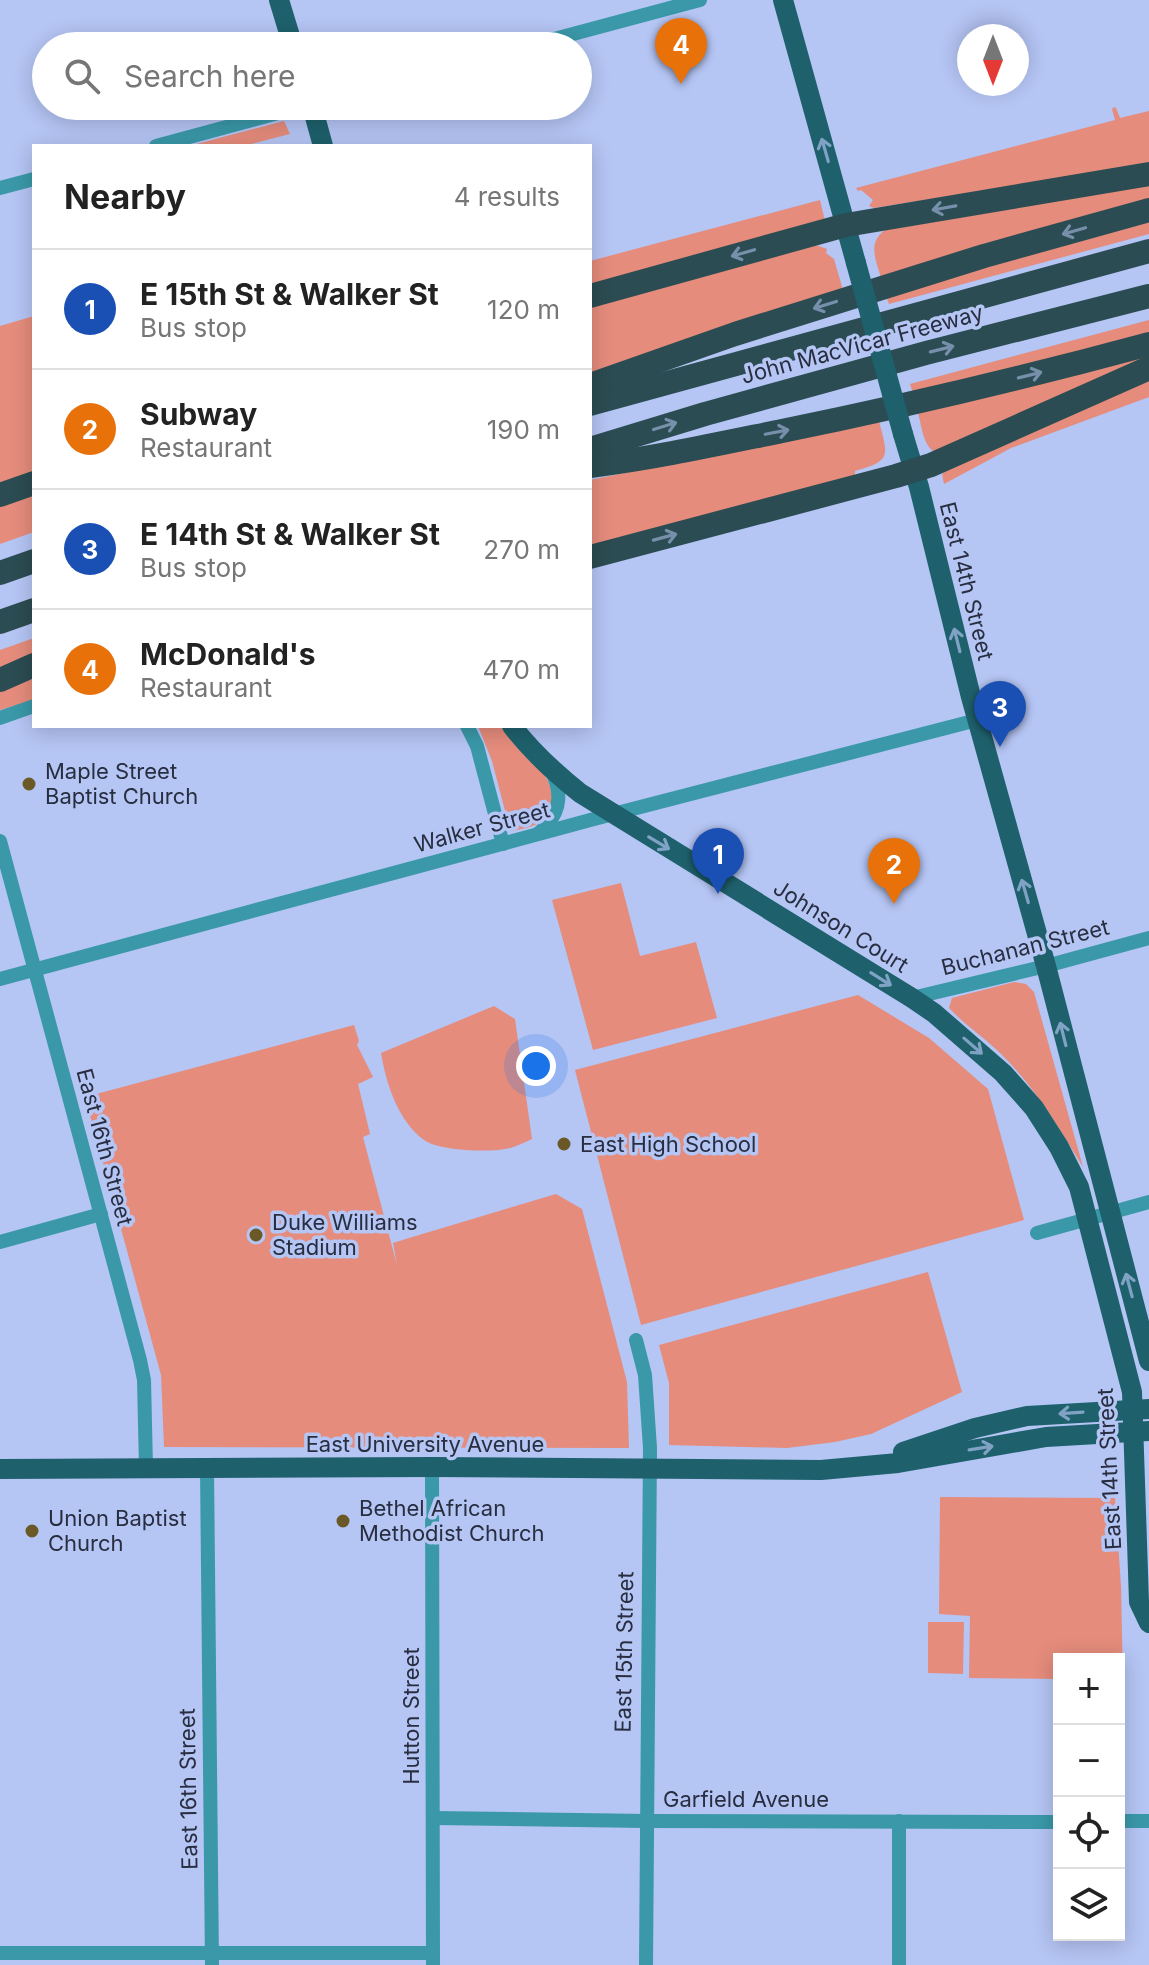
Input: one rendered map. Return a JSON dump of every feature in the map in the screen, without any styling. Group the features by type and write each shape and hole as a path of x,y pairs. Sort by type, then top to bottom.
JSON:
{"highway":[{"path":"592,295 846,225 1149,174"},
{"path":"592,384 735,334 984,256 1149,210"},
{"name":"John MacVicar Freeway","path":"592,403 1149,251"},
{"name":"John MacVicar Freeway","path":"592,448 882,365 1149,296"},
{"path":"592,466 637,460 867,414 966,392 1149,344"},
{"path":"592,556 931,465 1149,368"},
{"path":"0,495 32,484"},
{"path":"0,573 32,562"},
{"path":"0,622 32,611"},
{"path":"0,680 32,666"}],"main road":[{"path":"279,0 289,32"},
{"name":"East 14th Street","path":"783,0 919,487 977,720 1046,966 1149,1361"},
{"path":"316,120 322,144"},
{"name":"Johnson Court","path":"514,728 551,770 580,793 934,1013 1003,1073 1034,1108 1059,1147 1079,1187 1087,1220"},
{"name":"East 14th Street","path":"1087,1220 1130,1384 1141,1409 1139,1602 1149,1623"},
{"name":"East University Avenue","path":"849,1466 891,1456 975,1428 1027,1416 1141,1409"},
{"name":"East University Avenue","path":"0,1469 432,1467 821,1470 898,1463 1046,1437 1141,1431"}],"street":[{"path":"580,32 700,0"},
{"path":"163,144 252,120"},
{"path":"0,188 32,180"},
{"path":"0,718 32,707"},
{"name":"Walker Street","path":"0,979 612,814 977,720"},
{"path":"468,728 477,746 503,844"},
{"path":"537,835 548,824 560,797 559,785 551,770"},
{"name":"East 16th Street","path":"0,841 140,1360 144,1380 146,1468"},
{"name":"Buchanan Street","path":"912,998 1149,938"},
{"path":"1037,1233 1149,1202"},
{"path":"0,1242 101,1214"},
{"name":"East 15th Street","path":"636,1340 645,1375 649,1470 646,1965"},
{"name":"Hutton Street","path":"432,1467 433,1959"},
{"name":"East 16th Street","path":"207,1468 212,1959"},
{"name":"Garfield Avenue","path":"433,1818 1053,1822"},
{"path":"899,1821 899,1965"},
{"path":"1125,1821 1149,1821"},
{"path":"0,1953 212,1959 433,1959"}],"shaded area":[{"path":"1114,107 1120,118 1149,111 1149,165 874,208 869,206 873,200 856,188 1115,120"},
{"path":"284,121 290,134 251,144 197,144"},
{"path":"1149,184 1149,200 881,278 875,246 879,235 885,230"},
{"path":"820,200 825,221 592,285 592,260"},
{"path":"1149,219 1149,234 889,304 886,296"},
{"path":"813,244 827,249 826,253 834,259 843,290 592,373 592,305"},
{"path":"32,317 32,474 0,486 0,326"},
{"path":"1149,320 1149,335 914,396 910,384"},
{"path":"1149,354 1149,358 936,453 928,446 924,436 918,413"},
{"path":"1149,379 1149,397 1011,448 944,484 942,474 951,467"},
{"path":"879,421 885,450 881,460 855,471 855,477 592,547 592,480"},
{"path":"32,493 32,533 0,544 0,505"},
{"path":"32,639 32,659 0,672 0,650"},
{"path":"32,679 32,701 0,710 0,692"},
{"path":"479,728 505,728 542,771 553,797 551,810 542,821 512,831 492,761"},
{"path":"621,883 640,956 696,942 717,1018 593,1050 552,900"},
{"path":"1014,982 1026,984 1034,992 1083,1167 1013,1066 949,1008 952,998"},
{"path":"858,995 929,1038 988,1089 1024,1220 641,1325 575,1070"},
{"path":"494,1006 515,1019 532,1139 510,1148 491,1150 453,1149 431,1144 415,1132 400,1112 386,1077 381,1053"},
{"name":"Duke Williams Stadium","path":"354,1025 359,1041 357,1045 373,1077 358,1084 370,1134 363,1137 397,1265 393,1243 409,1238 556,1194 582,1209 627,1382 629,1448 164,1447 161,1375 85,1097"},
{"path":"928,1272 962,1392 871,1434 835,1442 787,1448 669,1445 669,1383 659,1345"},
{"path":"940,1497 1115,1498 1122,1653 1053,1653 1053,1679 969,1678 970,1616 939,1614"},
{"path":"928,1622 964,1622 963,1674 928,1673"}],"place":[{"name":"McDonald's","path":"681,84"},
{"name":"E 14th St & Walker St","path":"1000,747"},
{"name":"Maple Street Baptist Church","path":"29,784"},
{"name":"E 15th St & Walker St","path":"718,894"},
{"name":"Subway","path":"894,904"},
{"name":"East High School","path":"564,1144"},
{"name":"Duke Williams Stadium","path":"256,1235"},
{"name":"Bethel African Methodist Church","path":"343,1521"},
{"name":"Union Baptist Church","path":"32,1531"}]}
